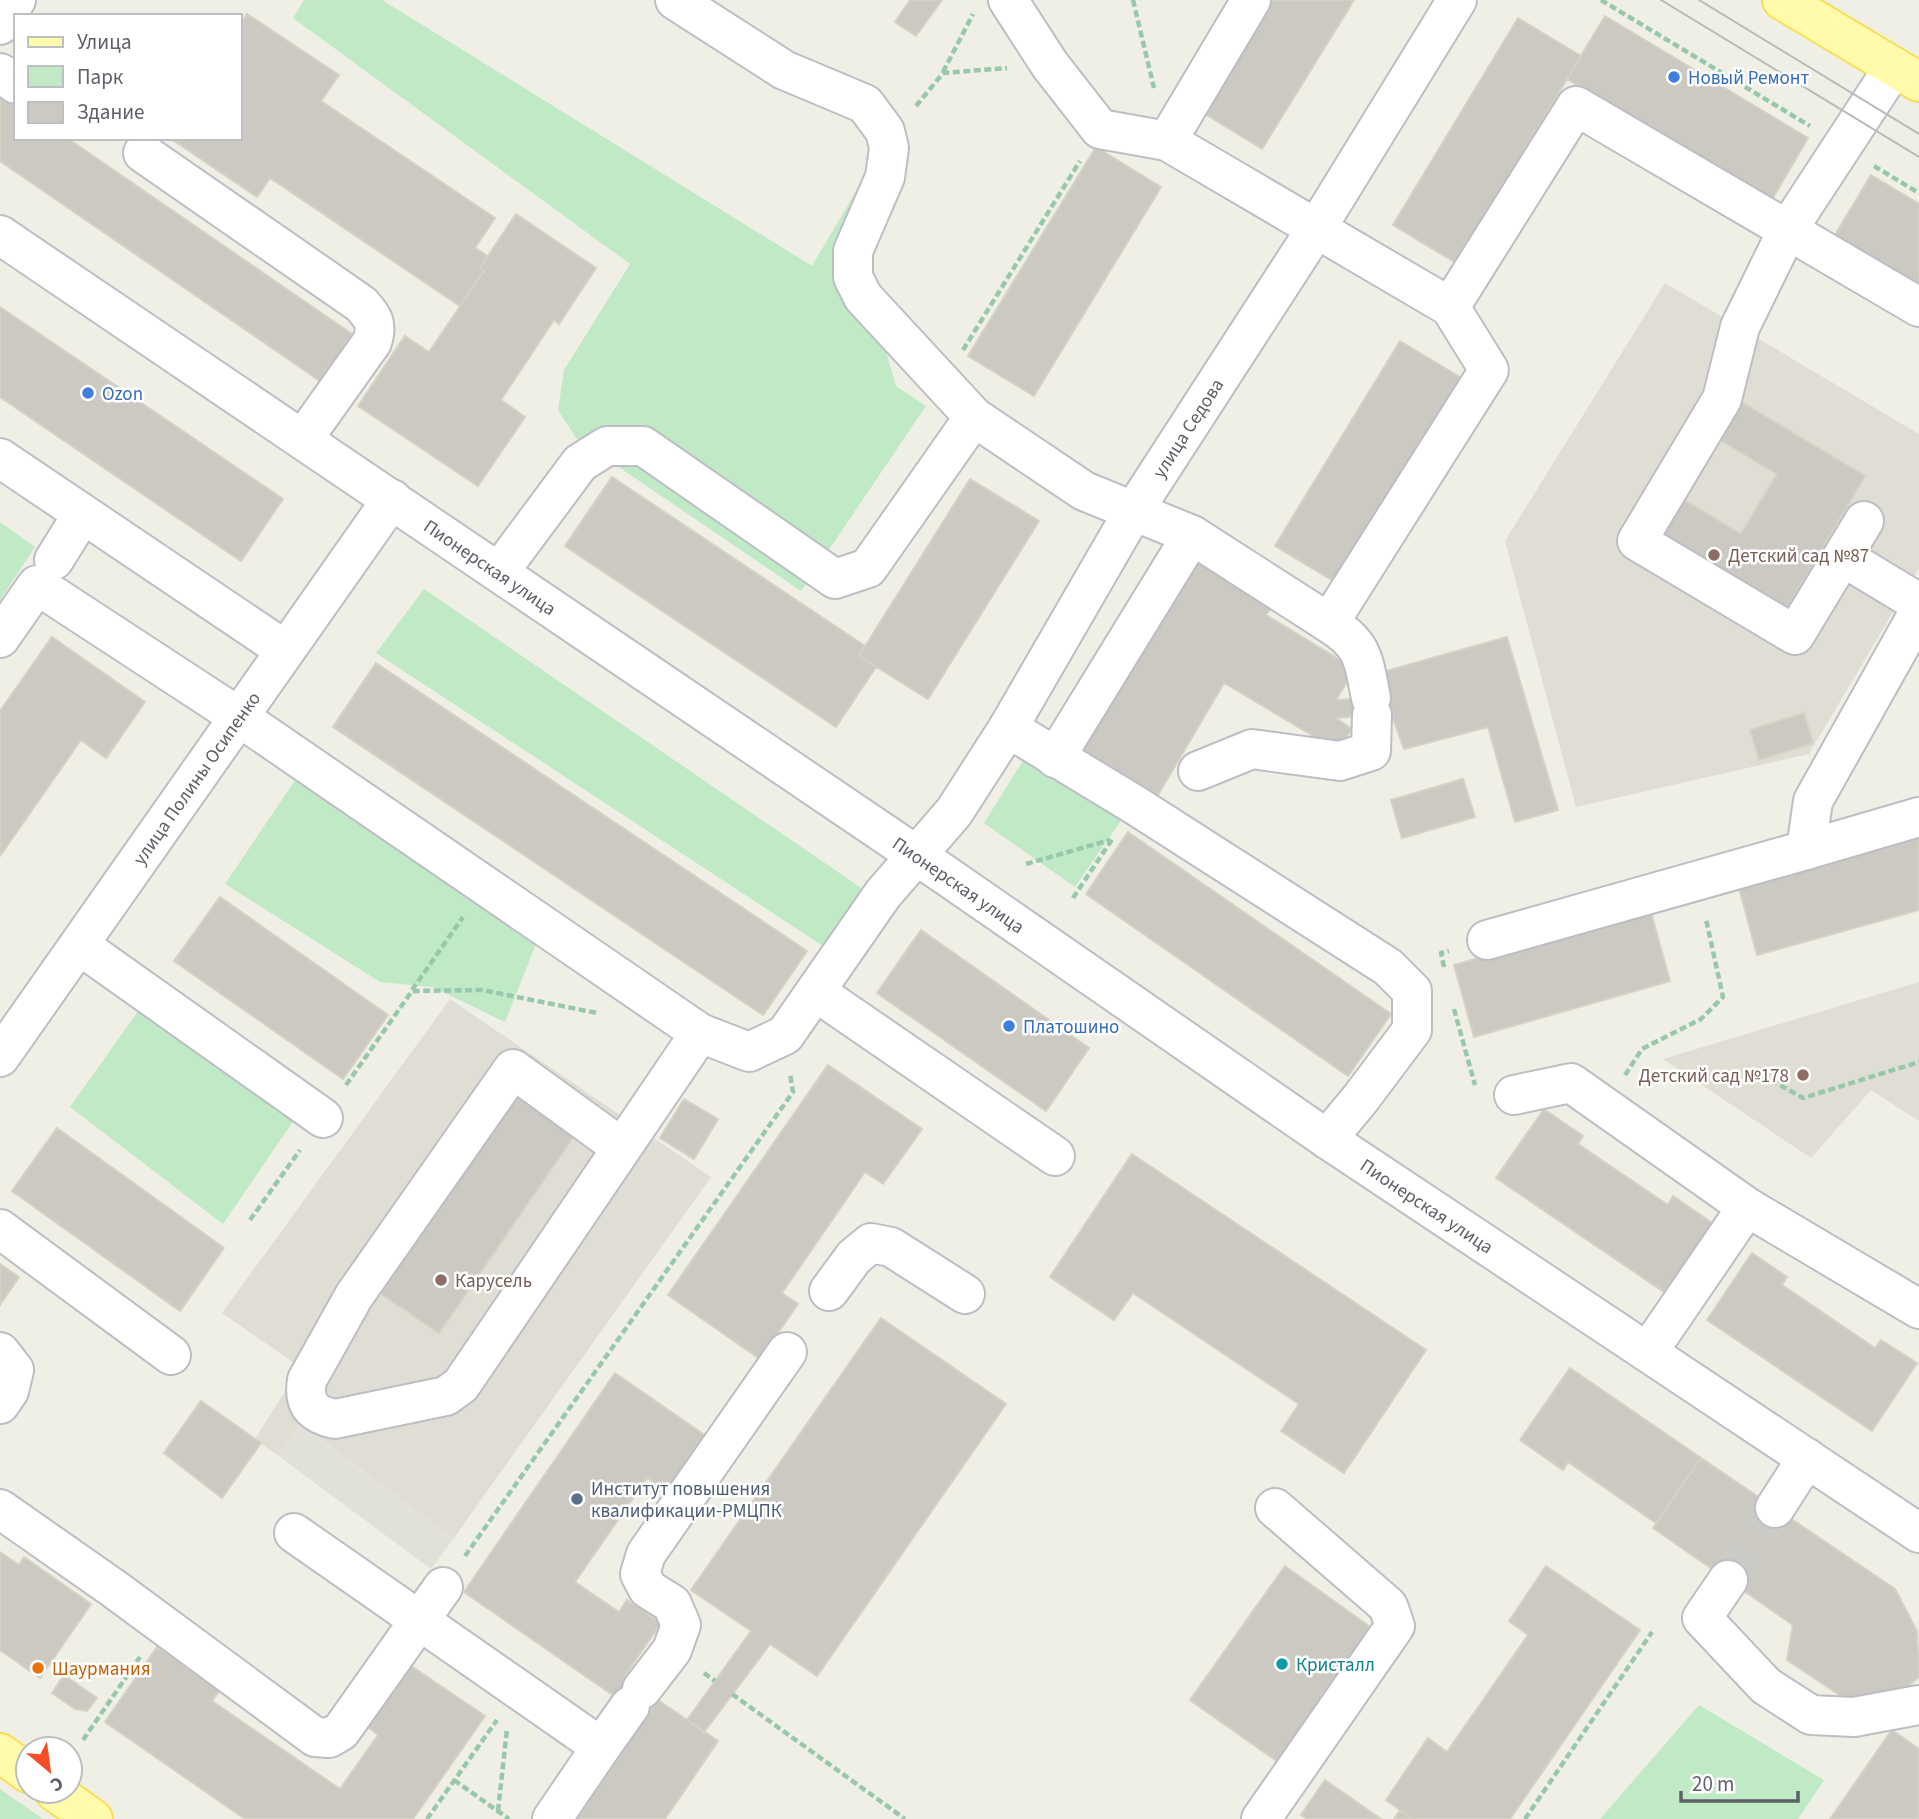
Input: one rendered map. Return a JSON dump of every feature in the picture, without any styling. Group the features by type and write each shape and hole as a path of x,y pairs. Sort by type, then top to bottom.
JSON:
{"main road":[{"path":"1782,0 1906,75"},
{"path":"74,1805 93,1819"}],"street":[{"path":"0,24 16,0"},
{"path":"675,0 784,70 866,104 885,131 889,148 885,177 853,251 853,277 863,297 974,417 1084,491 1192,535 1348,635 1361,652 1372,706 1371,751 1340,761 1252,749 1198,771"},
{"path":"1167,141 1251,0"},
{"name":"улица Седова","path":"785,1035 883,894 954,812 1009,728 1133,512 1316,229 1457,0"},
{"path":"991,6 1049,65 1100,129 1167,141 1450,307 1489,370 1329,623"},
{"path":"1864,521 1795,635 1637,541 1723,399 1740,327 1788,229 1842,146 1906,75"},
{"path":"1450,307 1576,106 1919,307"},
{"path":"143,153 361,304 373,317 376,330 372,342 303,439"},
{"name":"Пионерская улица","path":"0,235 917,856 1327,1139 1807,1458 1913,1516"},
{"path":"499,572 580,463 607,446 643,446 835,579 868,568 974,417"},
{"path":"0,458 285,650"},
{"name":"улица Полины Осипенко","path":"0,1057 392,499"},
{"path":"54,560 82,514"},
{"path":"1055,758 1192,535"},
{"path":"1843,557 1919,603"},
{"path":"0,638 37,585 239,717 700,1033 749,1052 785,1035"},
{"path":"1807,850 1813,801 1919,612"},
{"path":"1009,728 1135,805 1198,838 1388,967 1412,991 1412,1030 1327,1139"},
{"path":"1487,940 1919,817"},
{"path":"79,945 323,1118"},
{"path":"816,992 1055,1156"},
{"path":"622,1147 513,1069 354,1296 307,1380 304,1393 309,1405 320,1416 335,1419 446,1396 461,1385 700,1033"},
{"path":"1514,1095 1571,1083 1747,1207 1919,1309"},
{"path":"1648,1352 1747,1207"},
{"path":"0,1229 171,1355"},
{"path":"829,1291 854,1257 871,1243 891,1247 965,1294"},
{"path":"0,1352 14,1370 9,1391 0,1404"},
{"path":"552,1819 672,1650 681,1625 672,1604 648,1589 640,1574 646,1554 787,1352"},
{"path":"1775,1508 1807,1458"},
{"path":"1261,1819 1395,1626 1388,1606 1275,1508"},
{"path":"0,1509 315,1737 329,1738 341,1731 443,1587"},
{"path":"294,1533 418,1620 510,1693 601,1747"},
{"path":"1728,1580 1702,1618 1766,1686 1811,1716 1854,1717 1919,1705"}],"path":[{"path":"1133,0 1167,141"},
{"path":"1601,0 1919,193"},
{"path":"889,148 904,121 943,73 991,6"},
{"path":"943,73 1049,65"},
{"path":"942,383 1100,129"},
{"path":"1073,898 1135,805"},
{"path":"1026,864 1111,840"},
{"path":"1604,1107 1642,1049 1701,1019 1723,997 1698,881"},
{"path":"250,1220 485,885"},
{"path":"1447,978 1441,953 1487,940"},
{"path":"412,991 482,990 604,1014"},
{"path":"1453,1003 1476,1090"},
{"path":"443,1587 793,1093 785,1035"},
{"path":"1762,1075 1803,1098 1919,1062"},
{"path":"84,1739 163,1625"},
{"path":"1525,1819 1651,1632"},
{"path":"427,1819 510,1693"},
{"path":"498,1811 510,1693"},
{"path":"732,1694 905,1819"},
{"path":"454,1780 509,1819"}],"shaded area":[{"name":"Детский сад №87","path":"1665,283 1919,434 1919,568 1809,754 1576,807 1505,541"},
{"name":"Детский сад №178","path":"1919,982 1919,1121 1871,1090 1811,1158 1663,1059"},
{"name":"Карусель","path":"450,999 711,1177 454,1538 299,1424 276,1454 255,1439 300,1367 222,1313"},
{"path":"298,1424 454,1538 431,1569 276,1454"}],"green space":[{"path":"304,0 382,0 812,266 878,154 864,276 896,386 926,406 801,591 576,438 558,410 564,370 630,264 293,18"},
{"path":"0,522 35,547 0,600"},
{"path":"424,589 879,900 840,957 376,653"},
{"path":"1024,759 1124,816 1075,887 984,823"},
{"path":"296,779 536,944 505,1022 432,987 380,982 225,884"},
{"path":"141,1007 296,1117 223,1224 70,1107"},
{"path":"1699,1705 1824,1780 1798,1819 1600,1819"},
{"path":"0,1789 14,1799 14,1805 23,1805 43,1819 0,1819"}],"building":[{"path":"910,0 942,0 916,36 895,22"},
{"path":"1264,0 1354,0 1262,149 1197,109"},
{"path":"247,14 339,75 321,101 495,218 475,248 488,256 480,268 484,271 460,306 270,178 257,197 173,140 242,140 242,22"},
{"path":"1605,16 1808,138 1771,201 1567,79"},
{"path":"1518,18 1581,56 1456,263 1393,225"},
{"path":"0,92 14,102 14,140 70,140 352,334 320,381 0,161"},
{"path":"1096,147 1161,187 1034,396 968,356"},
{"path":"1871,175 1919,204 1919,293 1832,240"},
{"path":"516,214 596,268 559,324 554,320 501,400 525,417 478,486 358,406 405,336 429,352 484,271 480,268"},
{"path":"0,307 283,499 241,561 0,397"},
{"path":"1400,341 1465,380 1340,585 1275,546"},
{"path":"1738,400 1865,476 1787,608 1659,532 1679,497 1741,534 1777,474 1715,437"},
{"path":"612,477 865,646 859,656 876,667 836,727 565,546"},
{"path":"970,479 1039,521 928,699 859,656"},
{"path":"1194,556 1274,603 1266,615 1355,669 1336,700 1371,698 1382,672 1507,637 1558,810 1515,822 1488,727 1404,749 1391,713 1336,718 1352,729 1337,750 1224,683 1158,795 1080,750"},
{"path":"52,637 145,702 106,758 81,740 0,856 0,711"},
{"path":"376,663 807,951 763,1015 333,727"},
{"path":"1804,713 1813,743 1759,760 1750,730"},
{"path":"1463,779 1475,817 1402,838 1391,800"},
{"path":"1128,832 1391,1014 1348,1076 1086,894"},
{"path":"1919,834 1919,910 1757,955 1738,884"},
{"path":"220,897 388,1015 343,1079 174,961"},
{"path":"1650,909 1670,981 1474,1037 1454,965"},
{"path":"921,930 1089,1048 1046,1111 877,993"},
{"path":"828,1065 922,1129 883,1184 865,1172 782,1293 798,1304 760,1359 668,1295"},
{"path":"513,1094 574,1136 439,1333 377,1291"},
{"path":"684,1099 718,1119 694,1159 660,1138"},
{"path":"1544,1109 1583,1136 1578,1144 1668,1205 1673,1196 1715,1225 1667,1294 1496,1178"},
{"path":"57,1128 224,1248 180,1311 12,1191"},
{"path":"1132,1154 1426,1350 1344,1473 1281,1431 1299,1404 1133,1293 1114,1320 1050,1277"},
{"path":"1752,1253 1787,1277 1782,1285 1875,1348 1881,1340 1917,1363 1872,1431 1707,1320"},
{"path":"0,1264 19,1277 0,1305"},
{"path":"881,1318 1006,1404 817,1676 770,1644 704,1732 687,1720 751,1631 691,1590"},
{"path":"1570,1368 1701,1458 1656,1523 1568,1462 1563,1470 1520,1440"},
{"path":"615,1373 706,1436 667,1492 647,1478 575,1582 619,1612 627,1600 661,1623 624,1677 658,1700 646,1718 464,1592"},
{"path":"201,1401 261,1443 222,1498 164,1453"},
{"path":"1701,1458 1895,1589 1917,1631 1919,1677 1902,1691 1853,1704 1787,1660 1793,1625 1653,1528"},
{"path":"0,1552 19,1565 24,1557 91,1604 40,1678 0,1650"},
{"name":"Кристалл","path":"1285,1566 1373,1629 1278,1762 1190,1700"},
{"path":"1546,1566 1640,1630 1510,1819 1413,1819 1386,1800 1428,1738 1447,1752 1528,1635 1509,1621"},
{"path":"157,1647 219,1691 212,1701 340,1789 378,1735 368,1727 411,1666 485,1716 413,1819 245,1819 105,1722"},
{"path":"64,1675 97,1698 87,1711 75,1709 52,1693"},
{"path":"658,1700 718,1741 665,1819 576,1819"},
{"path":"1892,1730 1919,1749 1919,1819 1830,1819"},
{"path":"1325,1780 1381,1819 1307,1819 1301,1815"},
{"path":"1400,1810 1413,1819 1394,1819"}],"tunnel":[{"path":"1728,1580 1775,1508"}],"tram line":[{"path":"1661,0 1919,157"},
{"path":"1699,0 1919,134"}],"place":[{"name":"Новый Ремонт","path":"1674,77"},
{"name":"Ozon","path":"88,393"},
{"name":"Детский сад №87","path":"1714,555"},
{"name":"Платошино","path":"1009,1026"},
{"name":"Детский сад №178","path":"1803,1075"},
{"name":"Карусель","path":"441,1280"},
{"name":"Институт повышения квалификации-РМЦПК","path":"577,1499"},
{"name":"Кристалл","path":"1282,1664"},
{"name":"Шаурмания","path":"38,1668"}]}
